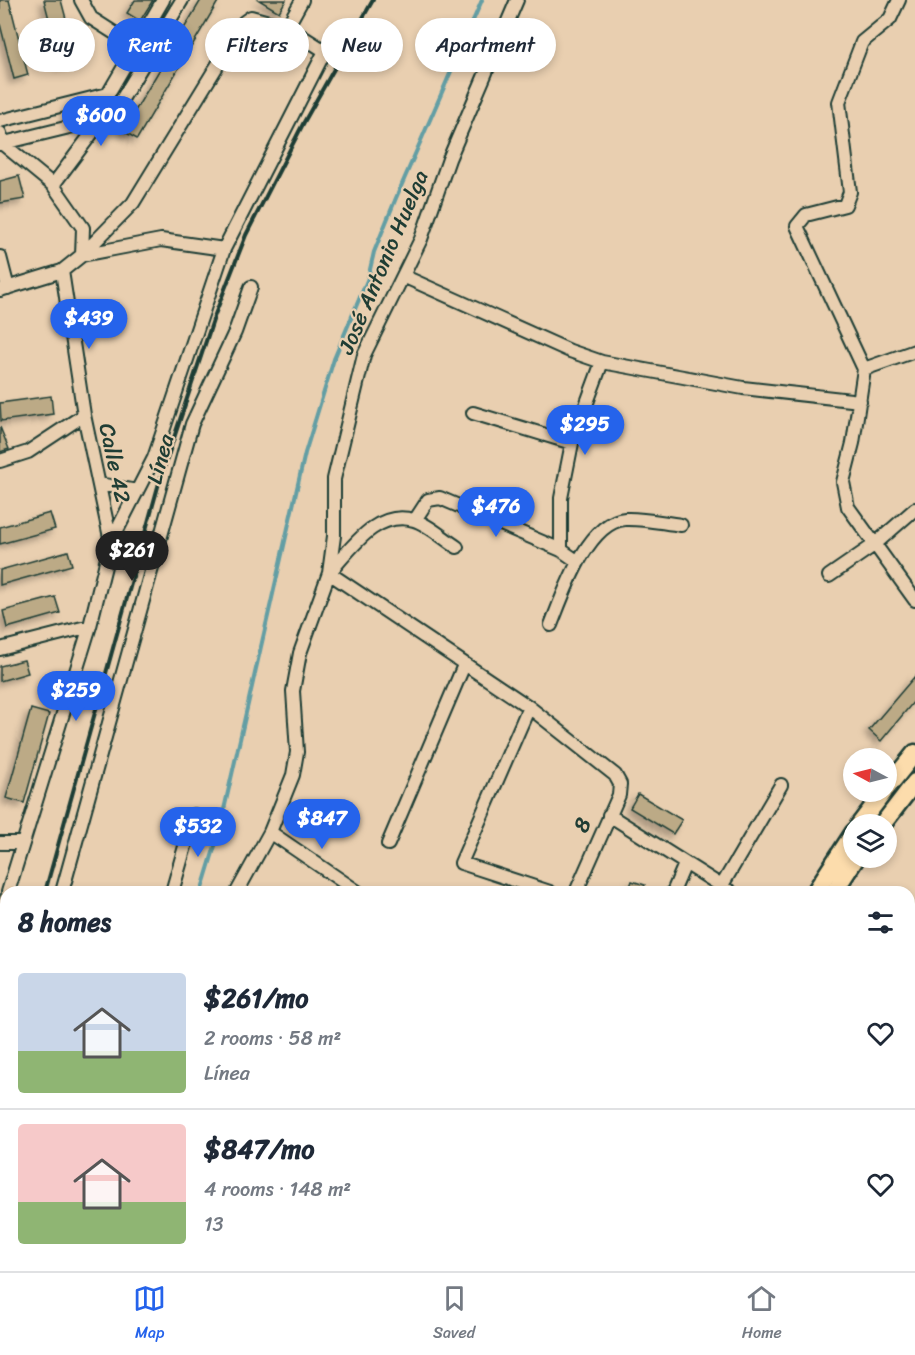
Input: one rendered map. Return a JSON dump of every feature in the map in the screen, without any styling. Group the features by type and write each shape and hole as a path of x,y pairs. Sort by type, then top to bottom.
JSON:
{"main road":[{"path":"897,776 915,753"},
{"path":"890,814 915,782"},
{"path":"867,814 877,802"},
{"path":"819,886 843,849"},
{"path":"838,886 850,868"}],"street":[{"path":"81,0 91,18 107,28"},
{"path":"152,18 163,0"},
{"path":"171,18 182,0"},
{"path":"292,18 302,0"},
{"name":"José Antonio Huelga","path":"240,886 270,832 293,775 297,752 293,691 300,653 329,573 334,536 334,479 364,355 421,239 449,159 517,0"},
{"path":"899,0 890,19 862,42 839,102 850,192 845,205 806,214 797,226 864,369 860,401 843,482 848,507 915,600"},
{"name":"Línea","path":"111,542 154,458 224,249 325,51 309,41"},
{"path":"0,121 108,94 120,72"},
{"path":"1,140 98,120 113,114 138,72"},
{"path":"0,257 4,289 62,271 82,255 133,203 213,72"},
{"path":"53,185 98,125 92,98"},
{"path":"1,140 53,185 83,228 82,255"},
{"path":"82,255 161,240 224,249"},
{"name":"Calle 42","path":"10,886 21,843 90,626 111,542 84,415 62,271"},
{"path":"403,276 570,351 602,362 743,388 860,401"},
{"name":"Línea","path":"64,886 192,424 235,332 251,287"},
{"path":"864,369 915,351"},
{"path":"561,550 561,498 572,443 602,362"},
{"path":"473,413 572,443"},
{"path":"0,461 28,452 84,415"},
{"path":"99,484 137,492"},
{"path":"415,520 428,500 440,498 561,550 577,561"},
{"path":"829,576 874,545 915,509"},
{"path":"457,547 415,520 396,519 381,522 366,532 329,573 528,707 461,863 532,886"},
{"path":"551,625 577,561 605,528 624,519 681,525"},
{"path":"0,649 90,626"},
{"path":"388,843 464,665"},
{"name":"8","path":"528,707 615,775 620,784 619,795 579,886"},
{"path":"728,886 781,785"},
{"path":"174,886 194,815"},
{"path":"609,815 720,886"},
{"path":"270,832 349,886"},
{"path":"0,843 21,843"},
{"path":"676,886 685,864"}],"building":[{"path":"0,0 9,0 18,36 18,72 27,72 28,75 14,79 0,24"},
{"path":"44,0 61,0 66,18 49,18"},
{"path":"135,0 153,0 142,18 135,18 127,13"},
{"path":"201,0 219,0 208,18 205,18 205,24 193,44 193,18 190,18"},
{"path":"259,0 286,0 279,12"},
{"path":"158,72 177,72 137,139 123,131"},
{"path":"19,176 25,199 0,203 0,181"},
{"path":"51,396 53,414 1,421 0,403"},
{"path":"0,427 9,449 0,452"},
{"path":"50,513 55,529 0,544 0,527"},
{"path":"68,551 72,565 0,585 0,570"},
{"path":"55,597 60,613 7,628 3,611"},
{"path":"24,660 28,673 0,681 0,666"},
{"path":"915,676 915,700 881,741 869,730"},
{"path":"31,709 49,714 24,803 6,798"},
{"path":"638,794 682,820 673,834 630,808"},
{"path":"632,881 645,885 645,886 630,886"}],"waterway":[{"path":"203,886 218,836 305,453 334,359 368,278 374,252 396,198 482,0"}],"railway":[{"path":"47,886 159,483 214,317 246,235 304,122 373,0"}]}
